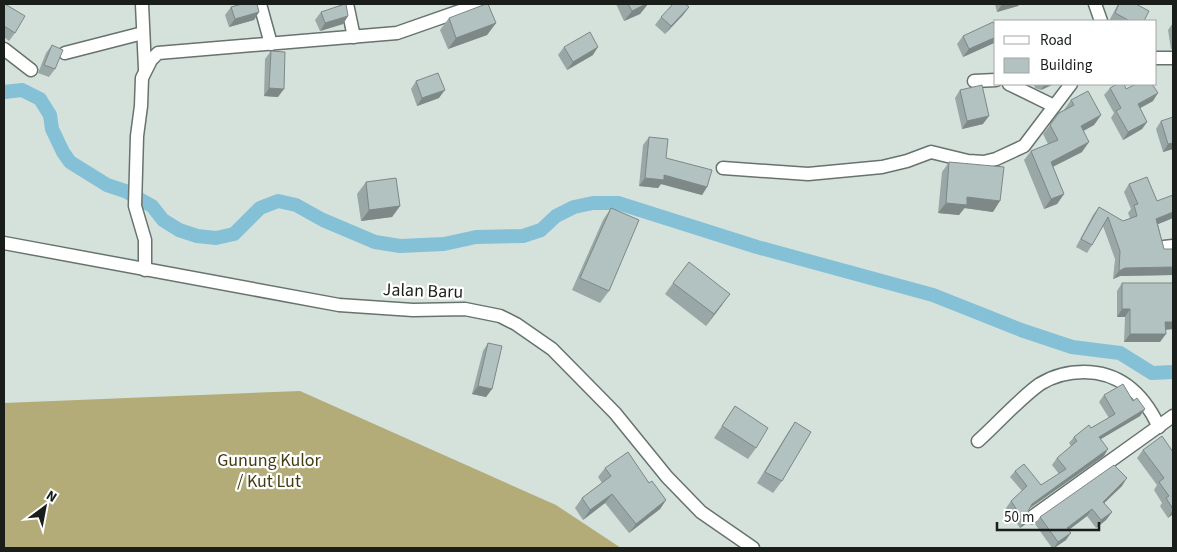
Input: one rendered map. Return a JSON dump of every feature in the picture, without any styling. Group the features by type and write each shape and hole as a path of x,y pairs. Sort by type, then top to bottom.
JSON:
{"street":[{"path":"142,4 145,69 142,78 134,188 135,206 145,240 144,270"},
{"path":"260,4 271,44"},
{"path":"347,4 354,37"},
{"path":"145,69 158,54 397,33 480,4"},
{"path":"1095,4 1101,20"},
{"path":"65,52 143,33"},
{"path":"4,49 31,70"},
{"path":"1157,58 1173,58"},
{"path":"974,82 994,80"},
{"path":"1011,85 1054,106"},
{"path":"723,168 808,174 882,167 907,161 931,152 968,161 984,162 996,159 1024,146 1070,85"},
{"name":"Jalan Baru","path":"4,243 339,305 413,310 465,309 500,316 516,324 552,349 615,413 667,477 701,512 753,548"},
{"path":"978,441 1041,384 1070,372 1099,372 1114,377 1142,398 1159,427"},
{"path":"1032,517 1094,470 1173,416"}],"green space":[{"name":"Gunung Kulor / Kut Lut","path":"300,391 556,505 621,548 4,548 4,403"}],"building":[{"path":"4,4 25,16 15,33 4,26"},
{"path":"242,4 257,4 259,12 235,19 231,7"},
{"path":"346,4 348,16 325,23 321,12"},
{"path":"488,4 496,23 456,38 449,18"},
{"path":"628,4 646,4 632,11"},
{"path":"673,4 685,4 689,7 671,26 661,17"},
{"path":"1119,4 1136,4 1149,11 1144,20 1128,20 1115,13"},
{"path":"993,22 994,24 994,38 969,49 963,36"},
{"path":"590,32 598,47 573,62 564,47"},
{"path":"52,45 63,50 55,69 44,65"},
{"path":"271,51 285,52 284,89 269,88"},
{"path":"438,73 445,90 422,98 416,81"},
{"path":"982,85 989,116 967,121 960,90"},
{"path":"1115,85 1124,85 1126,89 1134,85 1153,85 1158,93 1138,104 1147,122 1128,132 1116,111 1121,108 1110,88"},
{"path":"1088,91 1101,115 1081,126 1089,142 1051,162 1064,194 1051,199 1031,151 1058,140 1050,125 1059,113 1074,105 1071,100"},
{"path":"1173,117 1173,143 1168,144 1161,121"},
{"path":"649,137 668,139 666,158 712,170 707,187 664,175 664,180 645,178"},
{"path":"949,162 1004,167 1000,201 967,197 967,205 946,203"},
{"path":"1147,177 1157,201 1173,195 1173,212 1156,219 1164,249 1173,249 1173,267 1125,268 1119,271 1120,251 1108,217 1092,245 1081,239 1099,207 1123,221 1137,216 1134,205 1138,204 1129,184"},
{"path":"396,178 400,206 369,210 366,182"},
{"path":"611,208 639,220 609,291 580,278"},
{"path":"689,262 730,294 714,314 673,283"},
{"path":"1122,283 1173,283 1173,322 1165,322 1166,334 1130,334 1130,309 1122,309"},
{"path":"488,343 502,346 492,389 478,386"},
{"path":"1123,384 1133,401 1137,398 1145,409 1099,437 1108,449 1032,504 1028,511 1031,516 1024,521 1011,501 1027,486 1015,471 1024,464 1041,485 1066,469 1057,458 1077,441 1074,437 1089,425 1091,428 1115,414 1104,395"},
{"path":"735,406 768,428 756,448 722,426"},
{"path":"795,422 811,432 782,481 765,472"},
{"path":"1162,436 1173,452 1173,509 1166,498 1169,496 1159,482 1164,478 1143,450"},
{"path":"628,452 649,483 652,481 666,500 636,524 612,494 590,510 582,498 611,476 605,468"},
{"path":"1114,465 1127,478 1103,502 1112,512 1101,520 1092,509 1067,528 1071,533 1058,542 1040,517"}],"waterway":[{"path":"4,92 22,90 40,99 50,115 52,129 70,162 107,185 125,191 152,206 163,220 179,230 197,236 216,238 234,234 260,208 278,201 296,205 323,220 375,242 400,246 444,244 476,237 523,236 541,230 556,216 574,207 593,203 618,203 757,247 933,295 1021,330 1072,347 1120,353 1152,373 1173,372"}]}
